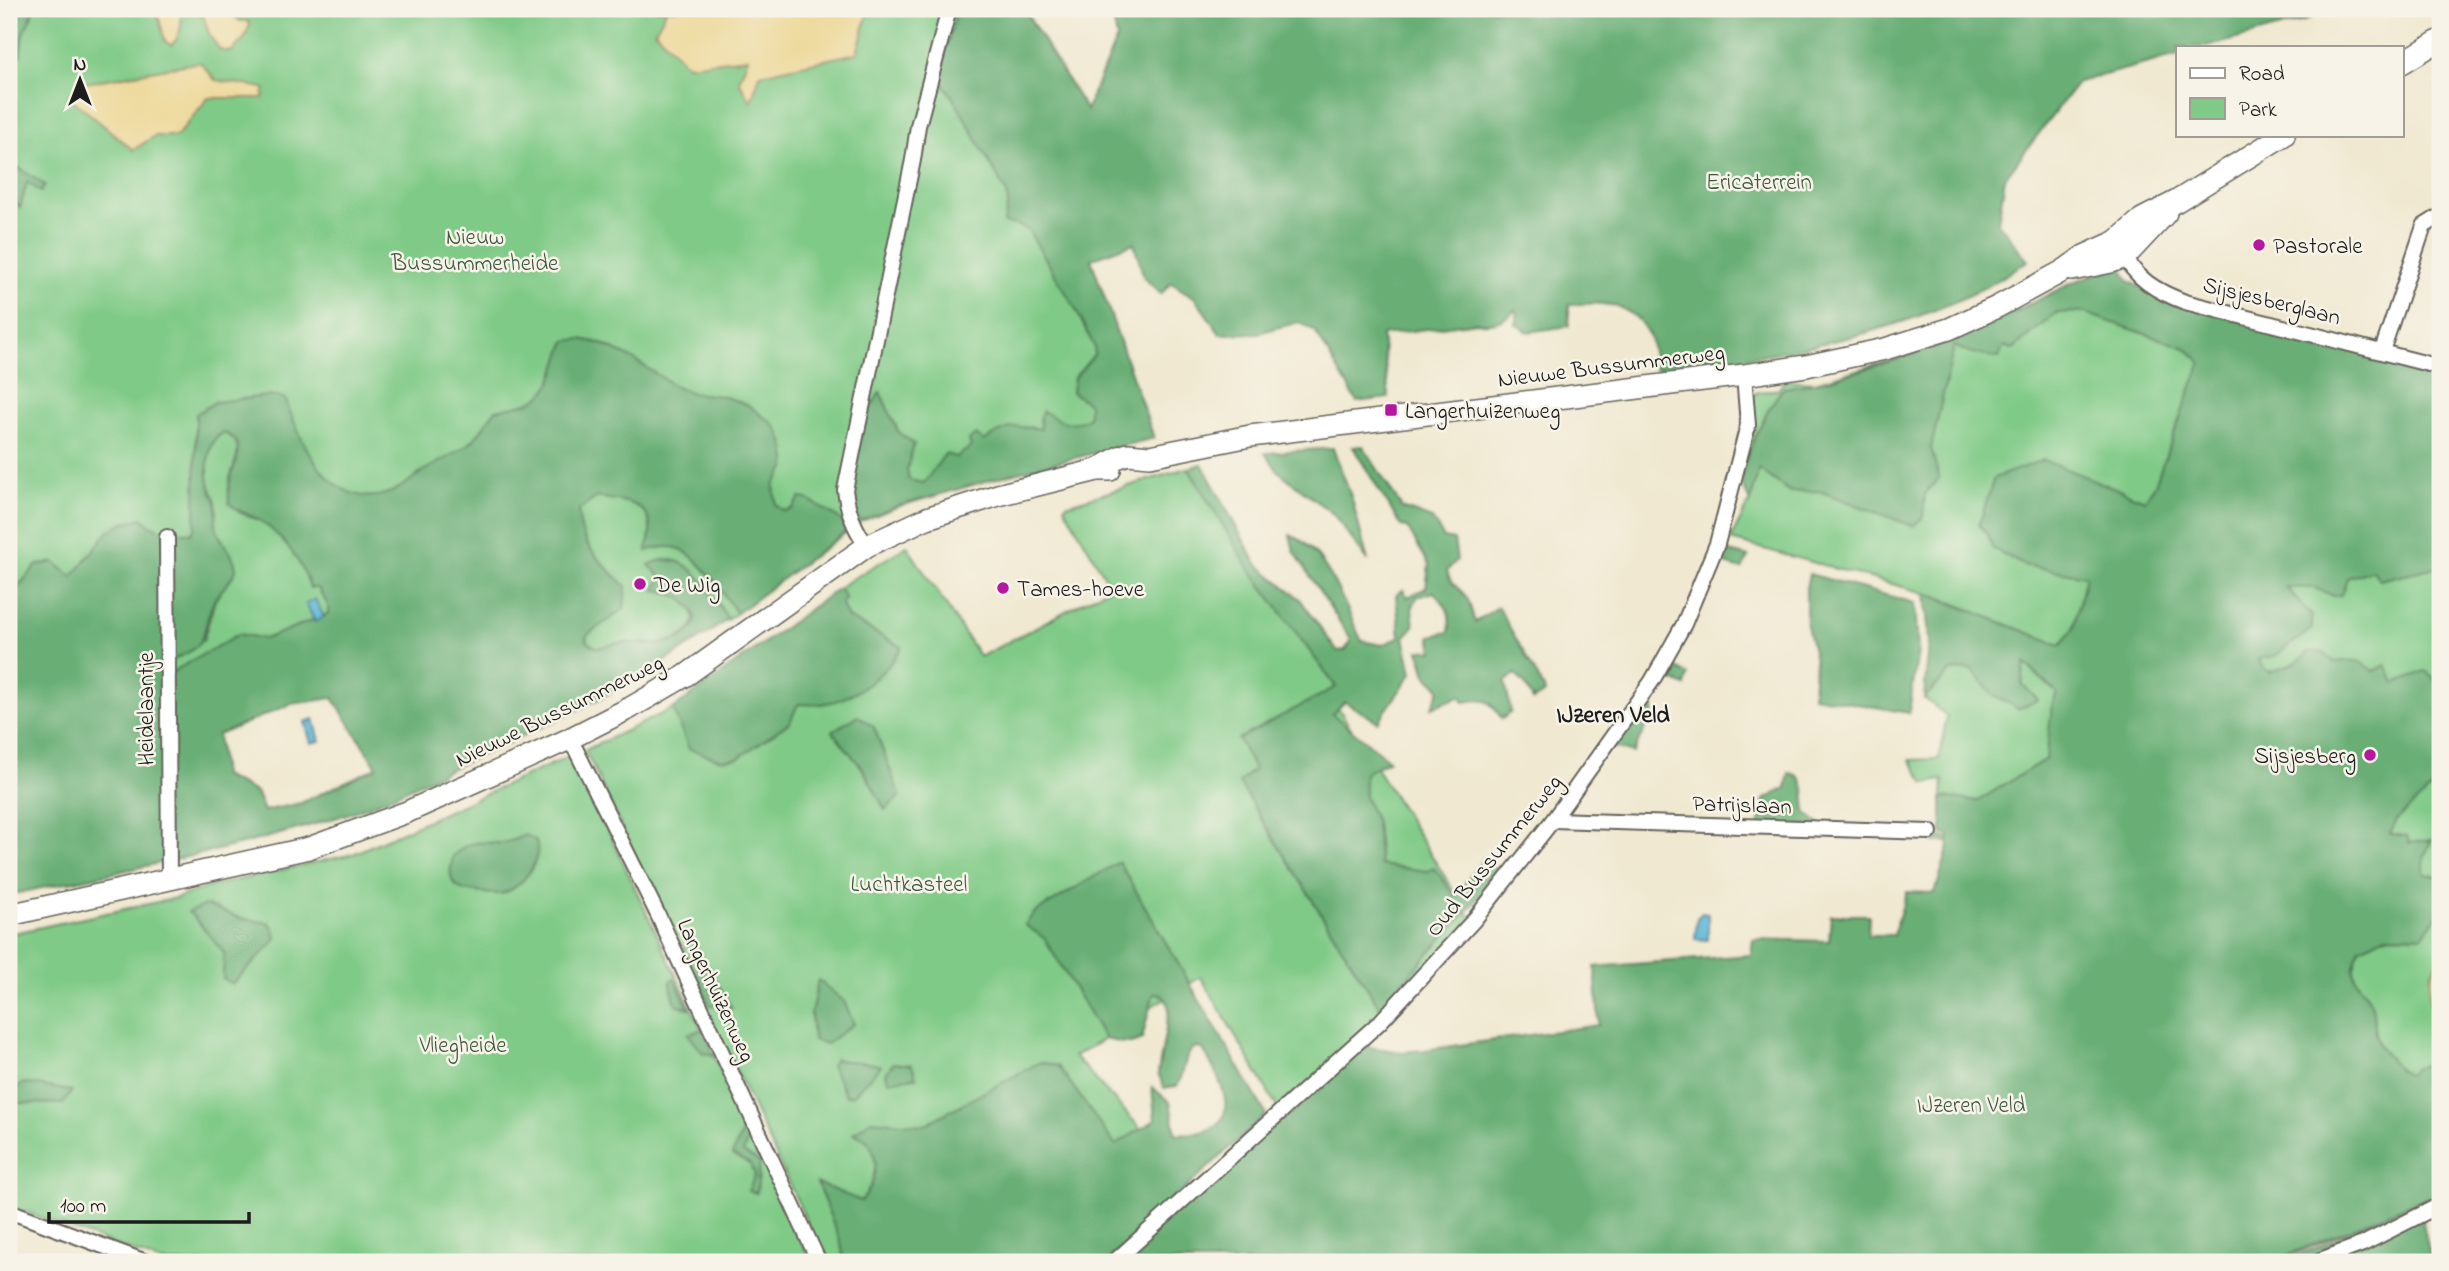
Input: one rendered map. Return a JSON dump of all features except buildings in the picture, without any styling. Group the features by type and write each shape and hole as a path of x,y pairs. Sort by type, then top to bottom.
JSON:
{"main road":[{"path":"2404,62 2440,40"},
{"path":"2121,249 2177,201 2271,138"},
{"name":"Nieuwe Bussummerweg","path":"9,915 309,848 407,812 631,708 685,676 867,546 927,518 998,495 1097,470 1128,468 1141,464 1150,456 1250,436 1744,375 1806,366 1885,349 1949,329 1997,307 2063,271 2111,262 2121,249"}],"street":[{"path":"867,546 850,516 845,490 914,160 918,126 949,9"},
{"path":"2382,351 2424,226 2440,216"},
{"name":"Sijsjesberglaan","path":"2121,249 2144,282 2163,294 2185,302 2440,367"},
{"name":"Oud Bussummerweg","path":"1114,1262 1380,1022 1474,920 1553,820 1652,681 1684,624 1717,544 1748,425 1744,375"},
{"name":"Heidelaantje","path":"167,537 169,881"},
{"name":"Langerhuizenweg","path":"567,740 576,750 658,915 819,1262"},
{"name":"Patrijslaan","path":"1553,820 1930,832"},
{"path":"2315,1262 2363,1244 2440,1205"},
{"path":"9,1211 146,1262"}],"green space":[{"name":"Nieuw Bussummerheide","path":"9,9 962,9 1148,438 900,505 862,521 811,558 776,505 775,494 609,455 318,588 328,605 328,614 265,639 239,634 172,673 9,697","holes":["215,402 336,555 287,546 261,521 238,512 229,485 237,455 237,442 223,433 211,448 208,477 216,503 217,531 231,554 236,570 215,600 203,642 191,533 195,528"]},
{"path":"9,9 34,9 24,31 19,58 9,71"},
{"name":"Ericaterrein","path":"957,9 1024,9 1086,110 1117,38 1111,9 2310,9 2310,19 2211,46 2176,46 2176,56 2078,82 2005,178 1998,222 2028,261 1987,286 1910,319 1826,343 1782,352 1655,369 1649,336 1634,316 1625,310 1605,304 1569,305 1569,326 1528,332 1516,324 1516,309 1493,323 1477,322 1382,335 1389,398 1357,402 1315,331 1299,322 1258,333 1220,334 1195,298 1171,283 1161,294 1144,278 1134,243 1091,259 1154,438 1018,472 896,507 862,521 856,518 848,481 865,417 880,392 899,433 914,444 907,469 909,480 924,483 945,454 956,457 971,447 969,440 976,435 984,441 1011,428 1041,429 1040,416 1043,411 1071,423 1089,417 1089,404 1072,392 1074,378 1094,355 1095,348 1075,308 1028,230 1004,223 1007,194 954,99 938,77"},
{"path":"19,168 45,185 41,192 27,182 20,208 9,193 9,175"},
{"path":"2122,268 2129,281 2167,301 2440,369 2440,566 2379,580 2373,570 2347,578 2341,595 2334,596 2314,588 2286,587 2312,616 2312,629 2275,656 2259,659 2262,667 2270,672 2295,662 2308,652 2323,652 2335,662 2356,661 2374,671 2386,665 2395,683 2425,671 2440,684 2440,782 2397,819 2390,834 2407,836 2409,843 2431,840 2424,857 2424,874 2440,877 2440,912 2422,936 2389,935 2360,948 2355,960 2354,975 2372,1006 2374,1031 2388,1057 2408,1075 2414,1068 2435,1062 2435,1085 2440,1083 2440,1193 2271,1262 1119,1262 1243,1149 1290,1114 1362,1046 1402,1052 1425,1050 1599,1025 1595,967 1751,955 1753,939 1829,941 1831,915 1869,915 1868,935 1893,935 1907,892 1935,893 1950,835 1942,834 1942,797 1978,801 2046,759 2052,705 2057,693 2025,663 2022,684 2038,700 2018,709 1992,694 1971,669 1951,671 1924,698 1929,641 1925,593 2060,645 2073,630 2086,576 2023,565 1992,548 1988,535 1979,525 1994,478 2043,460 2145,500 2155,484 2201,362 2186,348 2082,312 2056,313 2013,349 2004,346 1998,358 1971,353 1954,346 1931,448 1939,478 1925,494 1923,517 1913,526 1819,491 1790,492 1759,469 1750,503 1742,482 1745,462 1764,419 1784,388 1839,377 1920,352 1999,320 2074,282"},
{"path":"2091,275 2167,303 2440,370 2440,877 2424,874 2424,857 2431,841 2348,957 2348,992 2378,1060 2408,1075 2392,1062 2380,1046 2375,1034 2372,1007 2356,980 2354,969 2360,948 2389,935 2422,936 2440,912 2440,958 2431,975 2430,1004 2440,1013 2440,1083 2435,1085 2440,1119 2440,1194 2275,1262 1156,1262 1147,1236 1362,1046 1399,1080 1918,953 1967,891 1973,841 1934,842 1934,838 1956,838 2042,761 1978,801 1942,797 1943,780 1925,783 1910,760 1939,759 1947,716 1924,698 1951,671 1972,669 1992,694 2022,684 2024,663 2056,692 2068,636 2060,646 1936,596 1731,540 1753,492 1744,490 1769,411 1743,467 1753,397 1755,393 1778,389 1786,380 1815,382 1905,356 1987,324"},
{"path":"581,339 600,343 630,357 678,388 693,393 723,396 748,405 772,423 779,431 785,447 785,468 774,485 776,505 784,511 792,509 800,498 807,499 840,519 845,532 737,613 712,578 688,554 672,547 647,551 650,523 641,508 597,497 579,510 582,533 593,552 626,586 624,609 587,635 586,640 590,644 602,647 620,643 663,643 690,631 695,624 691,608 675,596 655,590 661,577 649,565 663,560 675,561 696,574 728,619 664,662 596,700 368,807 298,829 216,850 9,895 9,597 37,565 54,562 72,577 108,532 123,523 142,518 160,530 191,533 195,528 196,414 215,402 268,396 285,398 298,432 318,466 331,480 346,491 363,496 382,495 401,487 465,447 496,410 530,402 539,397 554,376 566,341","holes":["223,433 231,437 238,448 230,478 229,503 262,522 285,543 310,588 318,588 328,605 328,614 265,639 239,634 172,672 172,660 194,649 203,637 214,601 236,570 231,554 217,531 216,503 208,477 211,448","333,698 377,767 301,803 264,811 256,792 223,776 218,735 291,704"]},
{"path":"1363,446 1402,508 1432,519 1444,538 1454,540 1457,560 1447,571 1468,600 1475,622 1498,607 1545,693 1533,700 1525,684 1515,674 1505,682 1511,712 1502,719 1487,702 1464,702 1461,696 1432,707 1440,689 1426,675 1419,650 1433,651 1430,636 1449,632 1450,625 1448,610 1434,592 1417,597 1412,609 1414,626 1404,637 1412,673 1378,722 1345,702 1332,714 1389,760 1365,773 1365,797 1376,822 1380,865 1427,871 1434,868 1455,896 1484,858 1501,873 1380,1008 1239,783 1254,769 1238,739 1336,687 1250,570 1188,468 1202,464 1256,563 1300,599 1337,651 1345,650 1350,638 1294,551 1290,535 1314,552 1324,566 1334,581 1362,641 1382,645 1400,637 1396,595 1403,590 1408,597 1426,588 1429,565 1407,527 1401,526 1353,447"},
{"path":"1333,448 1352,499 1368,561 1333,514 1278,471 1265,453"},
{"name":"Luchtkasteel","path":"1188,468 1336,687 1328,692 1475,924 1280,1112 1201,977 1103,1035 1105,1039 1074,1056 1188,1180 1113,1262 826,1262 585,750 685,703 840,590 841,586 907,546 980,657 1111,587 1064,507 1066,505"},
{"path":"597,497 624,501 640,508 649,522 647,550 673,547 689,554 712,578 737,613 728,619 707,587 662,578 662,590 685,601 691,608 693,624 688,631 679,638 659,644 621,643 598,647 590,644 586,640 587,635 597,628 597,559 578,523 579,510"},
{"path":"1721,550 1749,557 1742,569 1719,562"},
{"path":"1809,574 1915,603 1918,651 1909,713 1813,696 1815,660 1806,621 1806,588"},
{"path":"839,588 846,599 841,603 848,618 902,647 887,667 857,692 833,702 798,704 790,722 738,758 722,760 689,749 673,709"},
{"path":"1670,663 1688,675 1685,686 1662,675"},
{"path":"1644,697 1654,710 1633,753 1614,747"},
{"path":"858,716 874,727 900,796 885,810 863,769 832,731"},
{"name":"Vliegheide","path":"570,756 582,775 811,1262 161,1262 9,1206 9,934 176,898 211,886 353,854"},
{"path":"1789,773 1796,775 1803,783 1807,814 1819,824 1759,828 1764,800 1786,788"},
{"path":"526,835 536,841 536,858 528,874 515,887 507,892 491,894 464,890 453,882 453,856 465,846 506,842"},
{"path":"1119,862 1266,1114 1106,1262 844,1262 841,1243 817,1183 861,1201 870,1188 875,1164 868,1142 853,1133 871,1120 924,1125 1040,1062 1058,1066 1115,1145 1155,1120 1152,1087 1170,1102 1176,1134 1205,1131 1217,1125 1223,1116 1224,1094 1203,1049 1194,1048 1190,1052 1177,1086 1164,1088 1158,1073 1169,1011 1164,998 1157,993 1153,995 1142,1039 1128,1043 1105,1039 1044,938 1025,925 1034,913"},
{"path":"206,905 240,918 269,923 274,928 276,938 271,945 232,984 223,978 224,953 188,912"},
{"path":"693,941 732,1008 710,1005 682,949"},
{"path":"674,978 689,1008 676,1005 670,981"},
{"path":"818,980 844,1001 854,1024 826,1044 813,1040 811,1014"},
{"path":"703,1029 715,1055 703,1053 688,1034"},
{"path":"835,1059 881,1066 853,1095 846,1096 831,1065"},
{"path":"893,1063 912,1065 916,1077 888,1081 886,1073"},
{"path":"24,1083 72,1091 63,1104 9,1101 9,1092"},
{"path":"743,1130 749,1136 743,1153 760,1162 757,1193 748,1191 755,1175 750,1164 732,1155"},
{"path":"2419,1206 2431,1259 2402,1251 2359,1262 2283,1262"}],"sand":[{"path":"154,9 182,9 179,34 171,45 165,41"},
{"path":"196,9 235,9 232,14 240,21 248,21 250,25 244,39 231,52 220,50 210,36 204,18"},
{"path":"667,9 869,9 857,53 760,74 751,102 739,81 748,58 687,65 655,31"},
{"path":"200,62 215,80 265,88 263,98 208,98 177,136 155,136 133,150 68,96 80,84"},
{"path":"2440,958 2440,1013 2430,1004 2429,991 2432,975"}],"water":[{"path":"315,599 324,617 315,622 306,604"},
{"path":"314,719 320,741 311,743 305,722"},
{"path":"1702,913 1708,914 1708,940 1695,939 1697,918"}],"place":[{"name":"Pastorale","path":"2259,245"},
{"name":"Langerhuizenweg","path":"1391,410"},
{"name":"De Wig","path":"640,584"},
{"name":"Tames-hoeve","path":"1003,588"},
{"name":"Sijsjesberg","path":"2370,755"}],"district":[{"name":"IJzeren Veld","path":"1613,714"}]}
